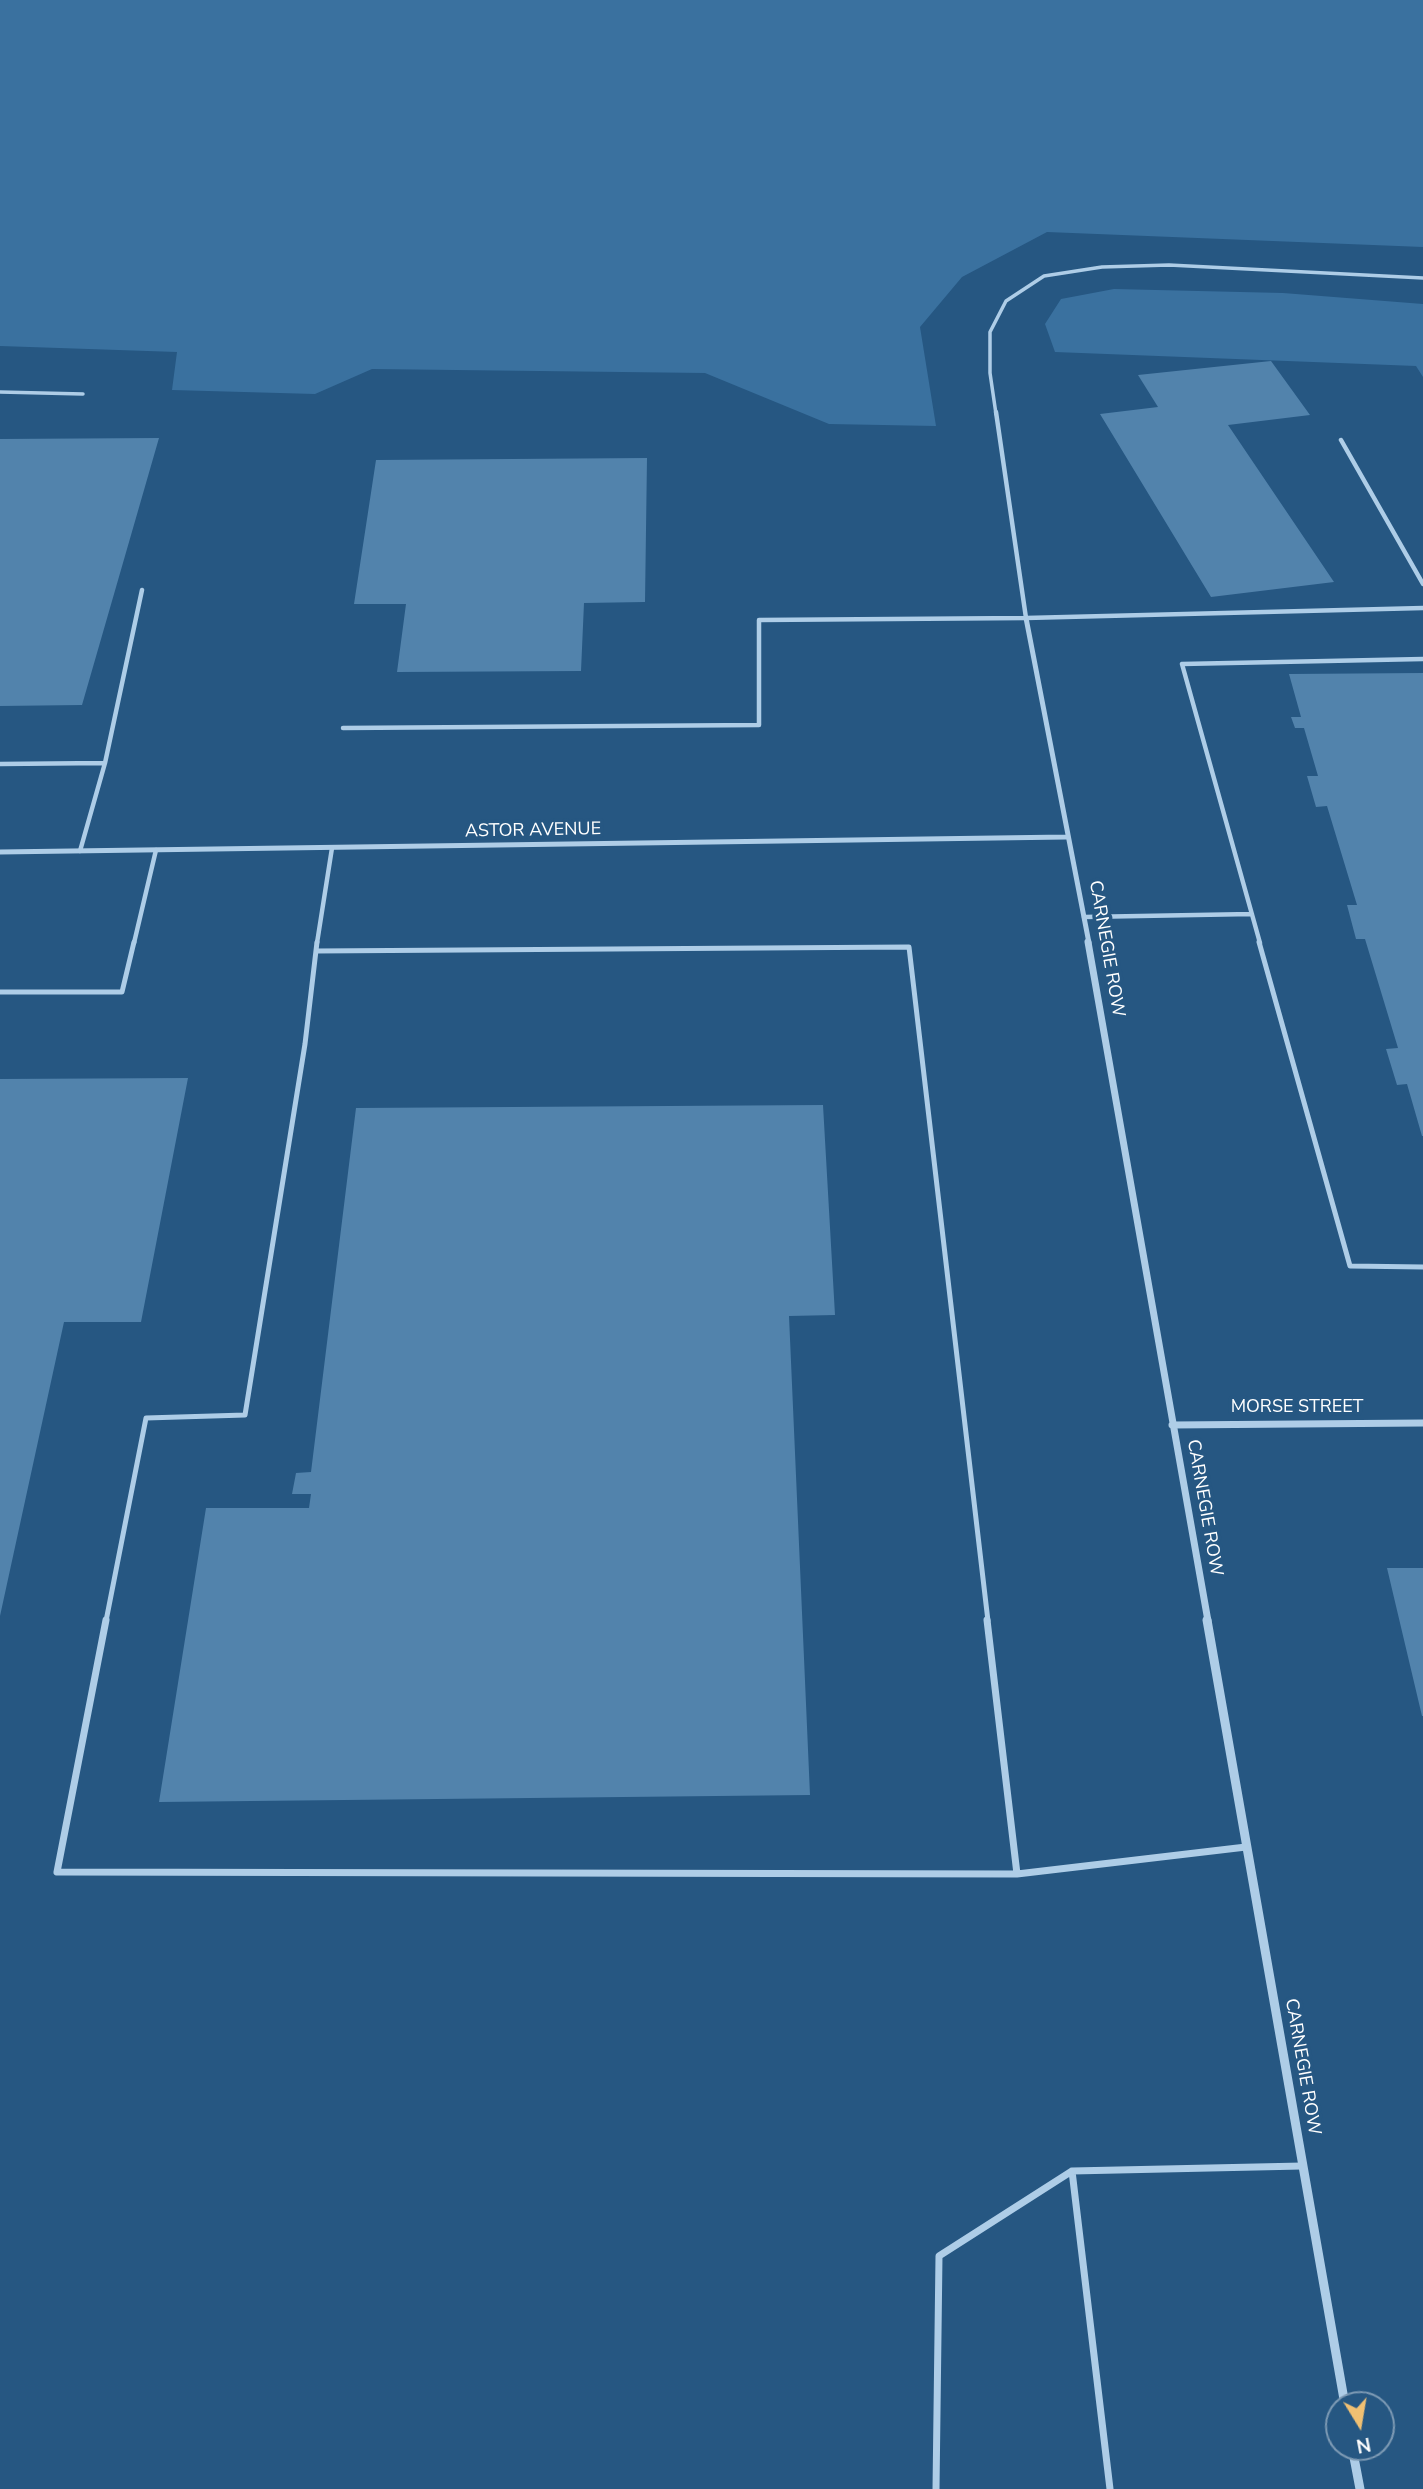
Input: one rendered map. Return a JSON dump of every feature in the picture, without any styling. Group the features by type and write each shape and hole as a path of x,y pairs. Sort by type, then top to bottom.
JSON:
{"street":[{"name":"CARNEGIE ROW","path":"1026,618 1066,837 1084,917 1342,2391"},
{"name":"ASTOR AVENUE","path":"0,852 1066,837"},
{"name":"MORSE STREET","path":"1172,1425 1423,1423"},
{"path":"1355,2461 1360,2489"}],"lane":[{"path":"1026,618 990,373 990,331 1006,301 1045,276 1102,267 1169,265 1423,278"},
{"path":"0,392 83,394"},
{"path":"1341,440 1423,584"},
{"path":"80,851 105,763 142,590"},
{"path":"343,728 760,725 759,620 1026,618 1423,608"},
{"path":"1423,659 1182,664 1350,1266 1423,1267"},
{"path":"0,764 105,763"},
{"path":"332,848 305,1044 245,1415 146,1418 57,1872 1017,1874 1246,1847"},
{"path":"0,992 122,992 156,850"},
{"path":"1084,917 1252,914"},
{"path":"316,951 909,947 1017,1874"},
{"path":"936,2489 939,2256 1072,2171 1302,2166"},
{"path":"1072,2171 1111,2489"}],"shaded area":[{"path":"0,0 1423,0 1423,247 1047,232 962,277 920,327 936,426 829,424 705,373 372,369 315,394 172,390 177,352 0,346"},
{"path":"1114,289 1283,293 1423,304 1423,377 1416,366 1055,352 1045,324 1061,299"}],"building":[{"path":"1271,361 1310,415 1228,425 1334,582 1211,597 1100,414 1158,407 1138,375"},
{"path":"159,438 82,705 0,706 0,439"},
{"path":"647,458 645,602 584,603 581,671 397,672 406,604 354,604 376,460"},
{"path":"1423,673 1422,1136 1407,1084 1397,1085 1386,1049 1398,1048 1365,939 1356,939 1347,905 1357,905 1327,806 1316,807 1307,776 1318,776 1304,728 1295,728 1291,717 1301,717 1289,674"},
{"path":"188,1078 141,1322 64,1322 0,1616 0,1079"},
{"path":"823,1105 835,1315 789,1316 810,1795 159,1802 206,1508 309,1508 311,1494 292,1494 296,1473 311,1472 356,1108"},
{"path":"1387,1568 1423,1568 1423,1716 1422,1716"}]}
